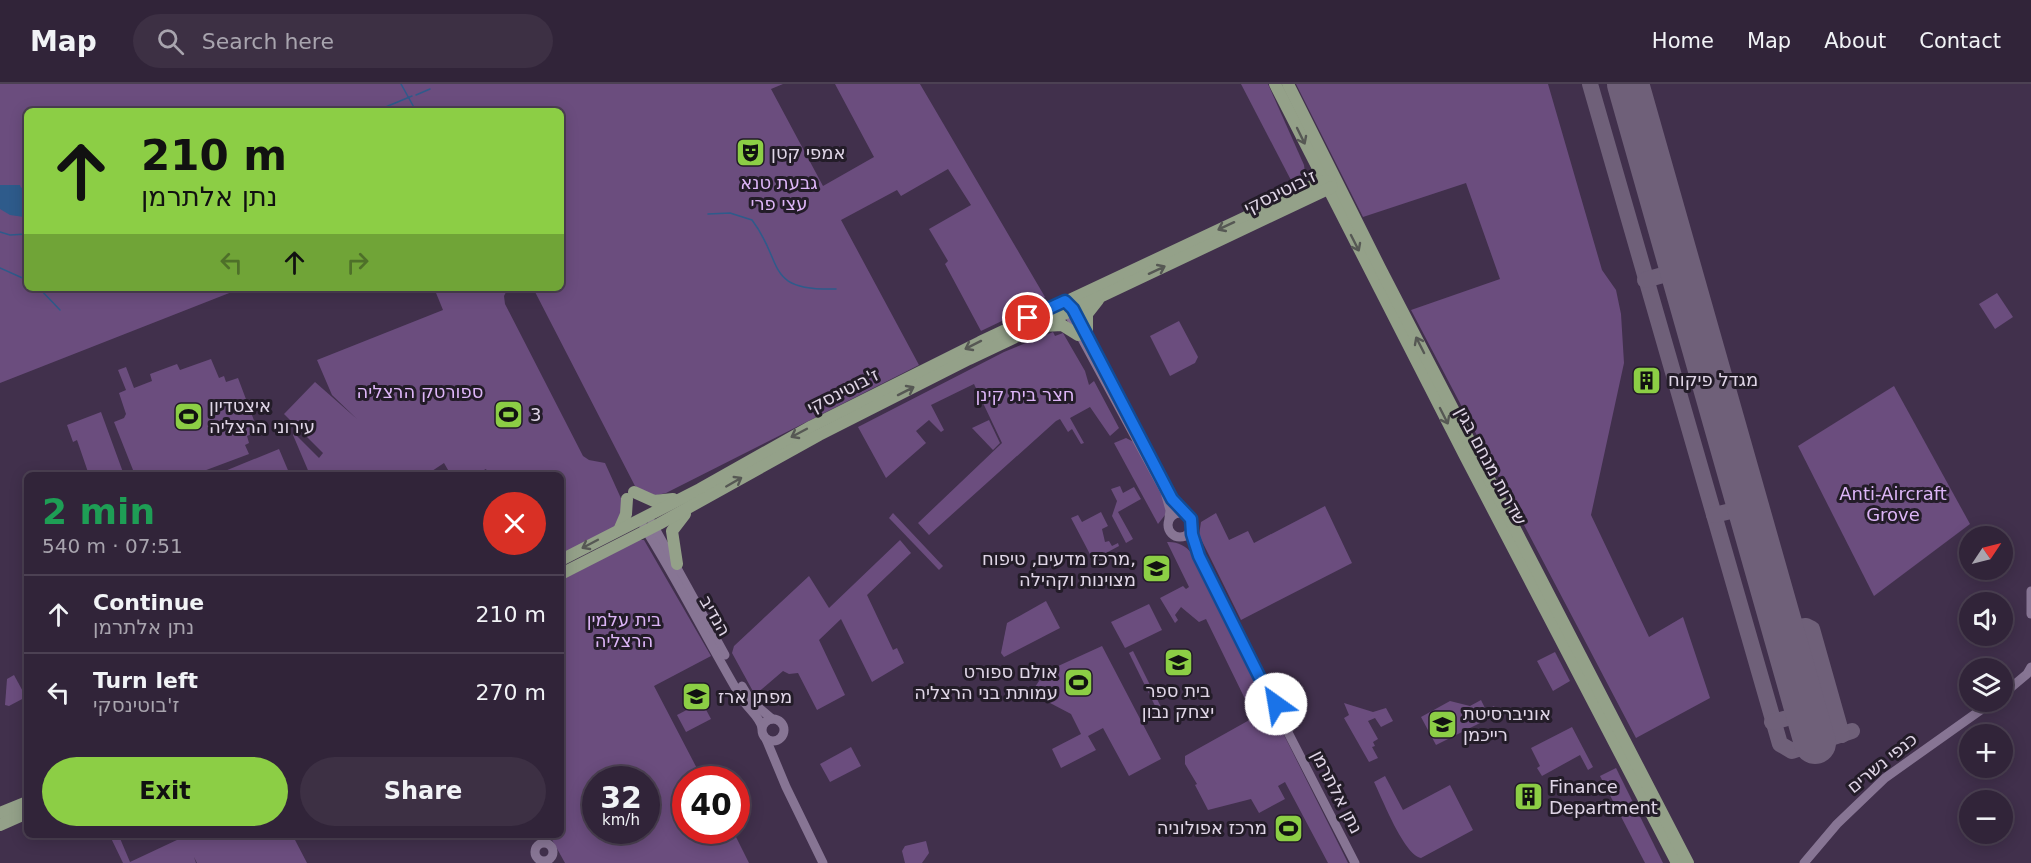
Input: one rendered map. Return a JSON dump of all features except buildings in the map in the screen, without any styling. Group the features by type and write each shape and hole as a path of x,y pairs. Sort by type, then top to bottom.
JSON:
{"main road":[{"name":"שדרות מנחם בגין","path":"1275,84 1312,159 1330,185 1338,211 1677,863"},
{"name":"שדרות מנחם בגין","path":"1288,84 1330,185 1688,863"},
{"path":"1312,159 1314,177 1300,198 1322,201 1338,211"},
{"name":"ז'בוטינסקי","path":"702,494 812,426 1330,185"},
{"name":"ז'בוטינסקי","path":"564,572 646,522 1033,328 1068,308 1104,294 1300,198"},
{"path":"1033,328 1058,325 1070,328 1083,336 1087,314 1104,294"},
{"path":"620,528 630,496 664,501 702,494"},
{"path":"677,564 671,538 674,526 702,494"},
{"name":"ז'בוטינסקי","path":"564,558 620,528 646,522"},
{"path":"0,813 24,803"},
{"path":"0,825 24,814"}],"street":[{"path":"1068,308 1165,492 1170,510 1169,531 1180,537 1199,556"},
{"path":"1083,336 1172,499 1191,519 1191,529 1199,556 1248,654 1263,693"},
{"path":"1169,518 1177,513 1183,513"},
{"name":"הנדיב","path":"646,522 677,564 744,691 756,706 772,719"},
{"name":"הנדיב","path":"646,522 742,700 759,720 762,729"},
{"path":"1180,537 1186,536 1191,529"},
{"path":"2031,591 2031,614"},
{"path":"2013,686 2027,674 2031,667"},
{"path":"1263,693 1274,696 1275,707 1271,711 1263,712 1255,704 1263,693"},
{"name":"נתן אלתרמן","path":"1275,707 1355,863"},
{"name":"נתן אלתרמן","path":"1263,712 1290,737"},
{"name":"כנפי נשרים","path":"1804,863 1845,816 1885,778 1978,712"},
{"path":"786,787 776,751 778,740 783,735 783,725 772,719 766,721 762,729 786,787 823,863"},
{"path":"766,739 778,740"},
{"path":"549,843 553,856 548,862 536,857 537,840 549,843 561,863"}],"green space":[{"name":"גבעת טנא עצי פרי","path":"0,84 783,84 771,89 823,186 874,157 835,84 920,84 1045,297 1037,304 981,331 945,264 948,261 929,229 971,205 948,169 901,196 897,190 841,220 919,365 666,493 653,496 635,486 535,291 564,291 564,108 24,108 24,291 234,291 0,383"},
{"path":"1241,84 1268,84 1304,165 1305,173 1294,186"},
{"path":"1296,84 1548,84 1602,270 1616,290 1621,314 1624,363 1591,515 1649,637 1683,617 1710,698 1636,738 1411,310 1500,279 1466,183 1363,217"},
{"name":"ספורטק הרצליה","path":"435,291 506,291 504,296 505,304 583,456 589,460 605,463 624,505 618,526 564,555 564,472 488,472 486,469 480,472 449,472 444,463 430,472 309,472 294,433 319,458 323,453 284,414 315,382 357,419 332,395 317,360 443,310"},
{"path":"1997,293 2013,317 1995,329 1979,304"},
{"path":"1179,321 1198,357 1195,363 1170,376 1150,336"},
{"name":"חצר בית קינן","path":"1053,332 1055,336 1063,333 1085,371 1089,385 1094,381 1119,428 1110,436 1090,407 1070,418 1084,443 1081,444 1072,429 1068,432 1060,419 1056,421 929,535 918,523 1002,443 974,384 931,405 944,430 941,432 929,420 916,431 926,443 886,478 858,427 1004,352"},
{"name":"איצטדיון עירוני הרצליה","path":"211,359 219,378 224,376 226,382 238,378 258,431 247,436 249,443 245,445 249,454 201,472 134,472 114,422 124,418 126,414 119,393 126,390 118,370 126,367 134,388 152,381 150,374 177,364 180,370"},
{"name":"Anti-Aircraft Grove","path":"1894,386 1970,524 1959,526 1959,532 1874,596 1798,446"},
{"path":"101,412 123,472 88,472 77,440 73,442 67,425"},
{"path":"989,420 1000,443 993,450 972,428"},
{"path":"1126,438 1136,443 1167,505 1165,515 1158,524 1114,443"},
{"path":"279,449 289,472 222,472"},
{"path":"1120,486 1123,493 1134,487 1141,499 1118,512 1133,539 1126,543 1112,516 1117,501 1111,489"},
{"path":"1325,506 1352,563 1241,620 1199,535 1201,522 1216,513 1229,540 1248,531 1254,543"},
{"path":"1101,512 1108,526 1102,529 1105,542 1109,541 1112,546 1118,543 1119,546 1093,560 1071,518 1078,515 1082,522"},
{"path":"893,513 943,566 939,570 889,518"},
{"name":"בית עלמין הרצליה","path":"638,540 644,540 711,656 654,686 696,766 672,766 672,844 740,844 749,863 565,863 551,838 564,838 564,577"},
{"path":"900,540 911,553 867,595 893,650 897,648 904,663 872,682 841,619 819,640 845,695 817,710 798,673 789,674 783,671 755,695 732,653 734,646 809,576 829,608"},
{"path":"1167,542 1181,544 1191,552 1206,575 1204,577 1252,671 1254,681 1246,701 1206,619 1199,622 1181,607 1175,615 1178,620 1175,623 1160,598 1183,586 1186,589 1189,587"},
{"path":"1046,601 1060,628 1004,657 1001,653 1007,623"},
{"path":"1149,604 1162,630 1125,648 1111,622"},
{"name":"אולם ספורט עמותת בני הרצליה","path":"1102,646 1161,759 1129,776 1103,728 1088,736 1096,750 1061,768 1052,749 1081,734 1071,714 1031,693 1045,672"},
{"path":"1133,651 1164,713 1160,716 1129,653"},
{"path":"1555,652 1570,681 1553,691 1537,661"},
{"path":"14,675 24,693 24,698 9,706 5,705 7,679"},
{"path":"1481,700 1486,710 1494,706 1498,714 1436,745 1421,717 1450,701 1470,706"},
{"path":"702,702 711,719 686,732 677,715"},
{"path":"1344,703 1373,712 1386,708 1393,721 1381,727 1375,718 1368,721 1378,739 1373,742 1375,746 1372,747 1378,758 1369,762 1344,718 1349,715"},
{"path":"1253,718 1263,718 1282,731 1348,863 1328,863 1285,782 1278,786 1285,799 1259,813 1251,799 1208,810 1185,764 1185,756"},
{"path":"1572,727 1593,767 1588,770 1580,755 1542,776 1531,748"},
{"path":"851,747 861,766 830,782 820,764"},
{"path":"1616,768 1663,863 1645,863 1600,776"},
{"path":"1385,776 1403,810 1450,785 1473,830 1421,858 1414,855 1401,837 1374,782"},
{"path":"111,838 120,838 130,862 179,838 294,838 307,863 197,863 194,857 196,863 123,863"},
{"path":"926,841 929,853 922,863 905,863 902,851 905,846"}],"water":[{"path":"0,185 20,185 21,188 24,186 24,217 10,215 0,209"}],"waterway":[{"path":"401,84 414,108"},
{"path":"416,95 430,89"},
{"path":"383,108 412,96"},
{"path":"708,214 730,213 752,220 762,235 779,271 786,279 797,285 836,289"},
{"path":"0,232 10,235 24,234"},
{"path":"0,268 24,279"},
{"path":"42,291 60,310"}],"taxiway":[{"path":"1590,84 1780,744 1792,751 1852,731"},
{"path":"1645,280 1681,270"},
{"path":"1714,515 1748,507"},
{"path":"1783,629 1806,626 1812,629 1842,735"},
{"path":"1772,722 1807,713"}],"runway":[{"path":"1628,84 1815,743"}],"place":[{"name":"אמפי קטן","path":"750,153"},
{"name":"מגדל פיקוח","path":"1647,380"},
{"name":"3","path":"509,415"},
{"name":"איצטדיון עירוני הרצליה","path":"188,416"},
{"name":"מרכז מדעים, טיפוח, מצוינות וקהילה","path":"1157,569"},
{"name":"בית ספר יצחק נבון","path":"1178,662"},
{"name":"אולם ספורט עמותת בני הרצליה","path":"1079,682"},
{"name":"מפתן ארז","path":"697,697"},
{"name":"אוניברסיטת רייכמן","path":"1442,724"},
{"name":"Finance Department","path":"1528,797"},
{"name":"מרכז אפולוניה","path":"1288,828"}],"route":[{"path":"1028,318 1065,301 1073,309 1172,499 1191,519 1193,539 1199,556 1267,692 1274,696 1276,704"}]}
